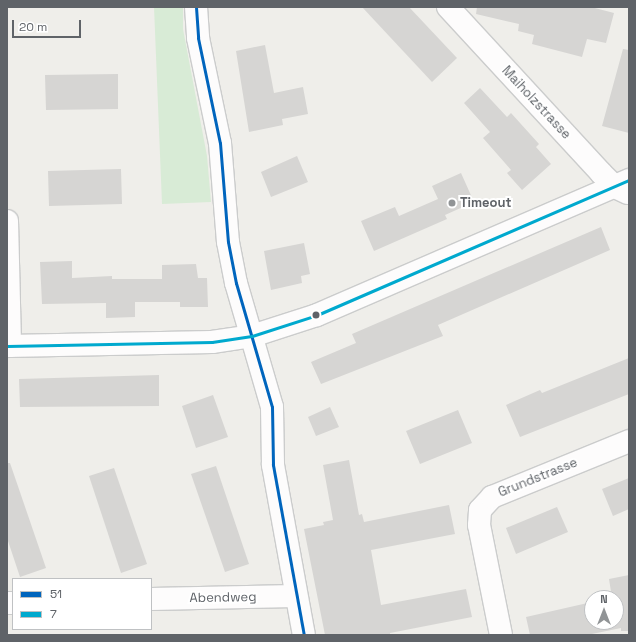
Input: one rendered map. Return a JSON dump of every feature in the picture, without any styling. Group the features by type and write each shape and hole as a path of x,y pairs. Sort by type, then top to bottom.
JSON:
{"street":[{"path":"196,7 198,38 220,143 228,242 236,283 272,407 273,465 295,596 304,635"},
{"name":"Maiholzstrasse","path":"448,7 624,187"},
{"path":"7,221 8,346 212,342 252,336 317,315 624,187"},
{"name":"Grundstrasse","path":"501,635 479,525 480,510 492,497 629,441"},
{"name":"Abendweg","path":"152,599 295,596"}],"green space":[{"path":"154,7 183,7 183,29 207,156 211,202 162,204"}],"building":[{"path":"362,7 409,7 457,58 432,82"},
{"path":"477,7 591,7 614,13 606,43 587,39 582,57 532,44 534,35 518,31 519,24 476,14"},
{"path":"265,45 274,93 303,87 308,114 282,119 283,125 249,132 236,51"},
{"path":"623,49 629,50 629,133 602,126"},
{"path":"118,74 118,109 46,110 45,75"},
{"path":"480,88 507,117 511,113 539,144 536,147 551,164 522,190 507,173 511,170 483,138 490,132 464,103"},
{"path":"297,156 308,182 271,197 261,172"},
{"path":"121,169 122,204 49,206 48,171"},
{"path":"461,173 474,202 445,215 447,219 374,251 361,221 395,207 399,216 438,199 432,186"},
{"path":"601,227 610,250 438,325 443,336 321,384 311,362 356,343 352,334"},
{"path":"304,243 310,274 301,276 302,283 271,290 264,251"},
{"path":"72,261 72,278 112,276 112,279 162,279 162,265 196,264 198,278 207,278 208,307 180,307 180,302 135,302 135,317 106,318 106,303 42,304 40,262"},
{"path":"629,358 629,394 520,437 506,405 540,390 542,393"},
{"path":"159,375 159,406 20,407 19,379"},
{"path":"213,395 228,437 196,448 182,406"},
{"path":"330,407 339,427 316,436 308,417"},
{"path":"458,410 472,443 420,464 406,431"},
{"path":"349,460 359,515 362,514 364,522 449,505 455,534 371,550 381,605 466,589 472,617 390,633 390,635 325,635 304,529 324,525 323,522 333,520 323,465"},
{"path":"7,463 10,463 46,568 20,577 7,538"},
{"path":"216,466 249,564 225,572 191,474"},
{"path":"114,468 147,564 121,573 89,476"},
{"path":"629,478 629,509 613,516 602,489"},
{"path":"557,507 568,532 516,554 506,528"},
{"path":"629,575 629,631 621,631 624,630 624,590 611,590 609,579"},
{"path":"584,604 584,630 611,630 587,635 530,635 526,617"}],"transit line":[{"name":"51","path":"196,7 198,38 220,143 228,242 236,283 272,407 273,465 304,635"},
{"name":"7","path":"7,346 212,342 252,336 317,315 629,180"}],"place":[{"name":"Timeout","path":"452,203"}]}
